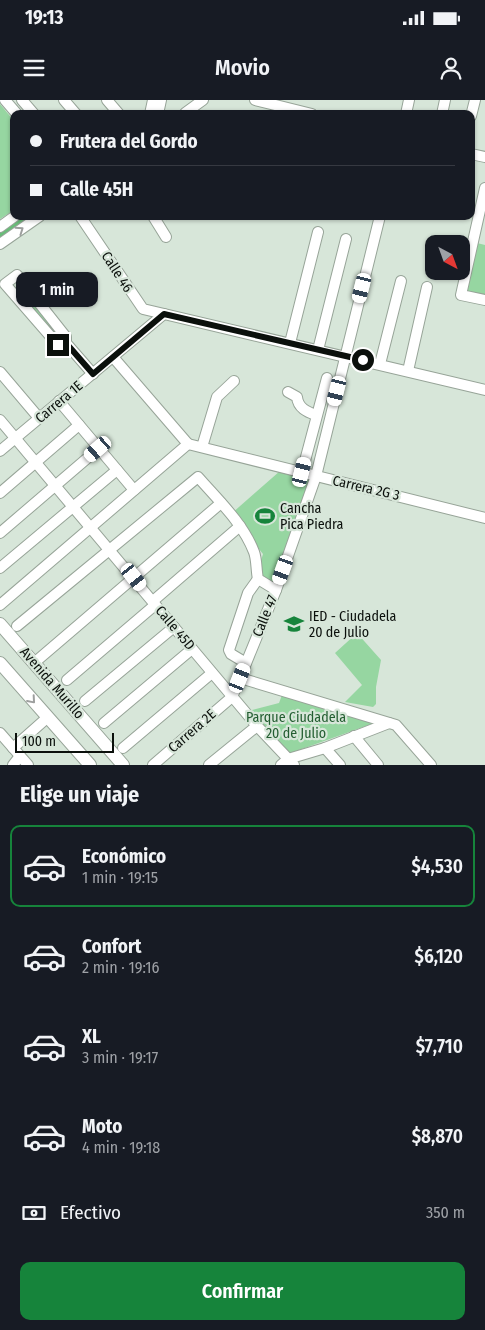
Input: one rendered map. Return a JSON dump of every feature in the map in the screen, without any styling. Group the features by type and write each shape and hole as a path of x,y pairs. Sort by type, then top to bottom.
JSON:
{"main road":[{"name":"Avenida Murillo","path":"0,624 122,765"},
{"name":"Avenida Murillo","path":"0,663 90,765"}],"street":[{"path":"5,100 14,110"},
{"path":"22,100 31,110"},
{"path":"64,100 73,110"},
{"path":"107,100 116,110"},
{"path":"189,110 203,100"},
{"path":"255,100 296,110"},
{"path":"485,188 461,295 485,300"},
{"path":"0,244 34,220"},
{"name":"Calle 46","path":"83,220 143,309 164,314"},
{"path":"155,220 166,237"},
{"name":"Calle 47","path":"232,697 276,590 316,476 379,220"},
{"path":"290,343 318,232"},
{"path":"318,350 346,239"},
{"path":"66,343 58,345 5,284 17,275 66,337 66,343 93,374"},
{"path":"380,364 401,281"},
{"path":"408,371 427,287"},
{"path":"164,314 485,390"},
{"name":"Carrera 1E","path":"0,450 164,314"},
{"path":"0,605 188,444 113,356"},
{"path":"0,372 39,418"},
{"path":"302,472 327,378"},
{"path":"202,447 217,397 234,381"},
{"path":"288,392 297,397 298,402 307,412 316,415"},
{"path":"59,401 134,490"},
{"name":"Calle 45D","path":"0,420 92,526 288,763"},
{"path":"0,493 79,425"},
{"name":"Carrera 2G 3","path":"188,444 485,518"},
{"path":"0,533 98,449"},
{"path":"0,568 117,470"},
{"path":"17,626 198,477 240,526 255,555 258,579 248,593 229,650 230,654 246,663"},
{"path":"34,663 220,503"},
{"path":"67,680 240,526"},
{"path":"258,579 276,590"},
{"path":"85,701 174,627"},
{"path":"104,723 192,649"},
{"path":"123,748 212,673"},
{"path":"240,678 396,726 431,765"},
{"name":"Carrera 2E","path":"153,765 232,697"},
{"path":"13,765 17,752 48,718"},
{"path":"288,763 388,723"},
{"path":"209,765 257,726"},
{"path":"0,733 28,765"},
{"path":"354,736 378,765"},
{"path":"325,748 340,765"}],"green space":[{"path":"0,104 10,116 10,213 0,219"},
{"path":"477,243 485,245 485,298 464,293 467,280 470,280 470,270"},
{"path":"20,284 64,338 59,343 13,289"},
{"path":"280,471 313,479 274,582 268,582 258,570 263,554 231,514"},
{"path":"357,633 381,660 376,687 376,704 373,707 345,702 362,685 335,653"},
{"name":"Parque Ciudadela 20 de Julio","path":"282,695 377,722 288,754 248,711 279,703"}],"waterway":[{"path":"0,235 21,220"}],"place":[{"name":"Cancha Pica Piedra","path":"265,516"},
{"name":"IED - Ciudadela 20 de Julio","path":"294,624"}],"route":[{"path":"58,345 66,343 93,374 164,314 363,360"}]}
